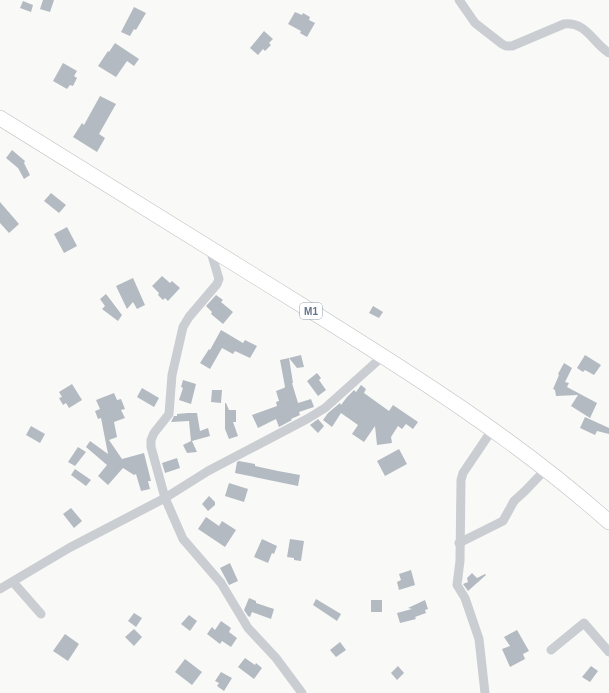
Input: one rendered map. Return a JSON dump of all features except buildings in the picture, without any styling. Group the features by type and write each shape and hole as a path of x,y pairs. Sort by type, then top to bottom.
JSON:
{"highway":[{"name":"M1","path":"0,118 383,356 546,468 609,522"}],"street":[{"path":"459,0 475,23 502,44 512,46 564,24 572,23 587,31 599,46 609,53"},
{"path":"210,248 218,276 218,282 189,317 183,327 172,375 169,414 154,432 151,440 151,447 165,498 183,539 221,583 248,628 276,658 302,693"},
{"path":"0,589 69,548 165,498 208,471 289,430 325,408 383,356"},
{"path":"485,693 479,638 465,598 457,585 460,561 461,480 463,473 492,430"},
{"path":"460,543 503,521 514,501 546,468"},
{"path":"13,582 41,614"},
{"path":"551,650 584,623 609,652"}]}
